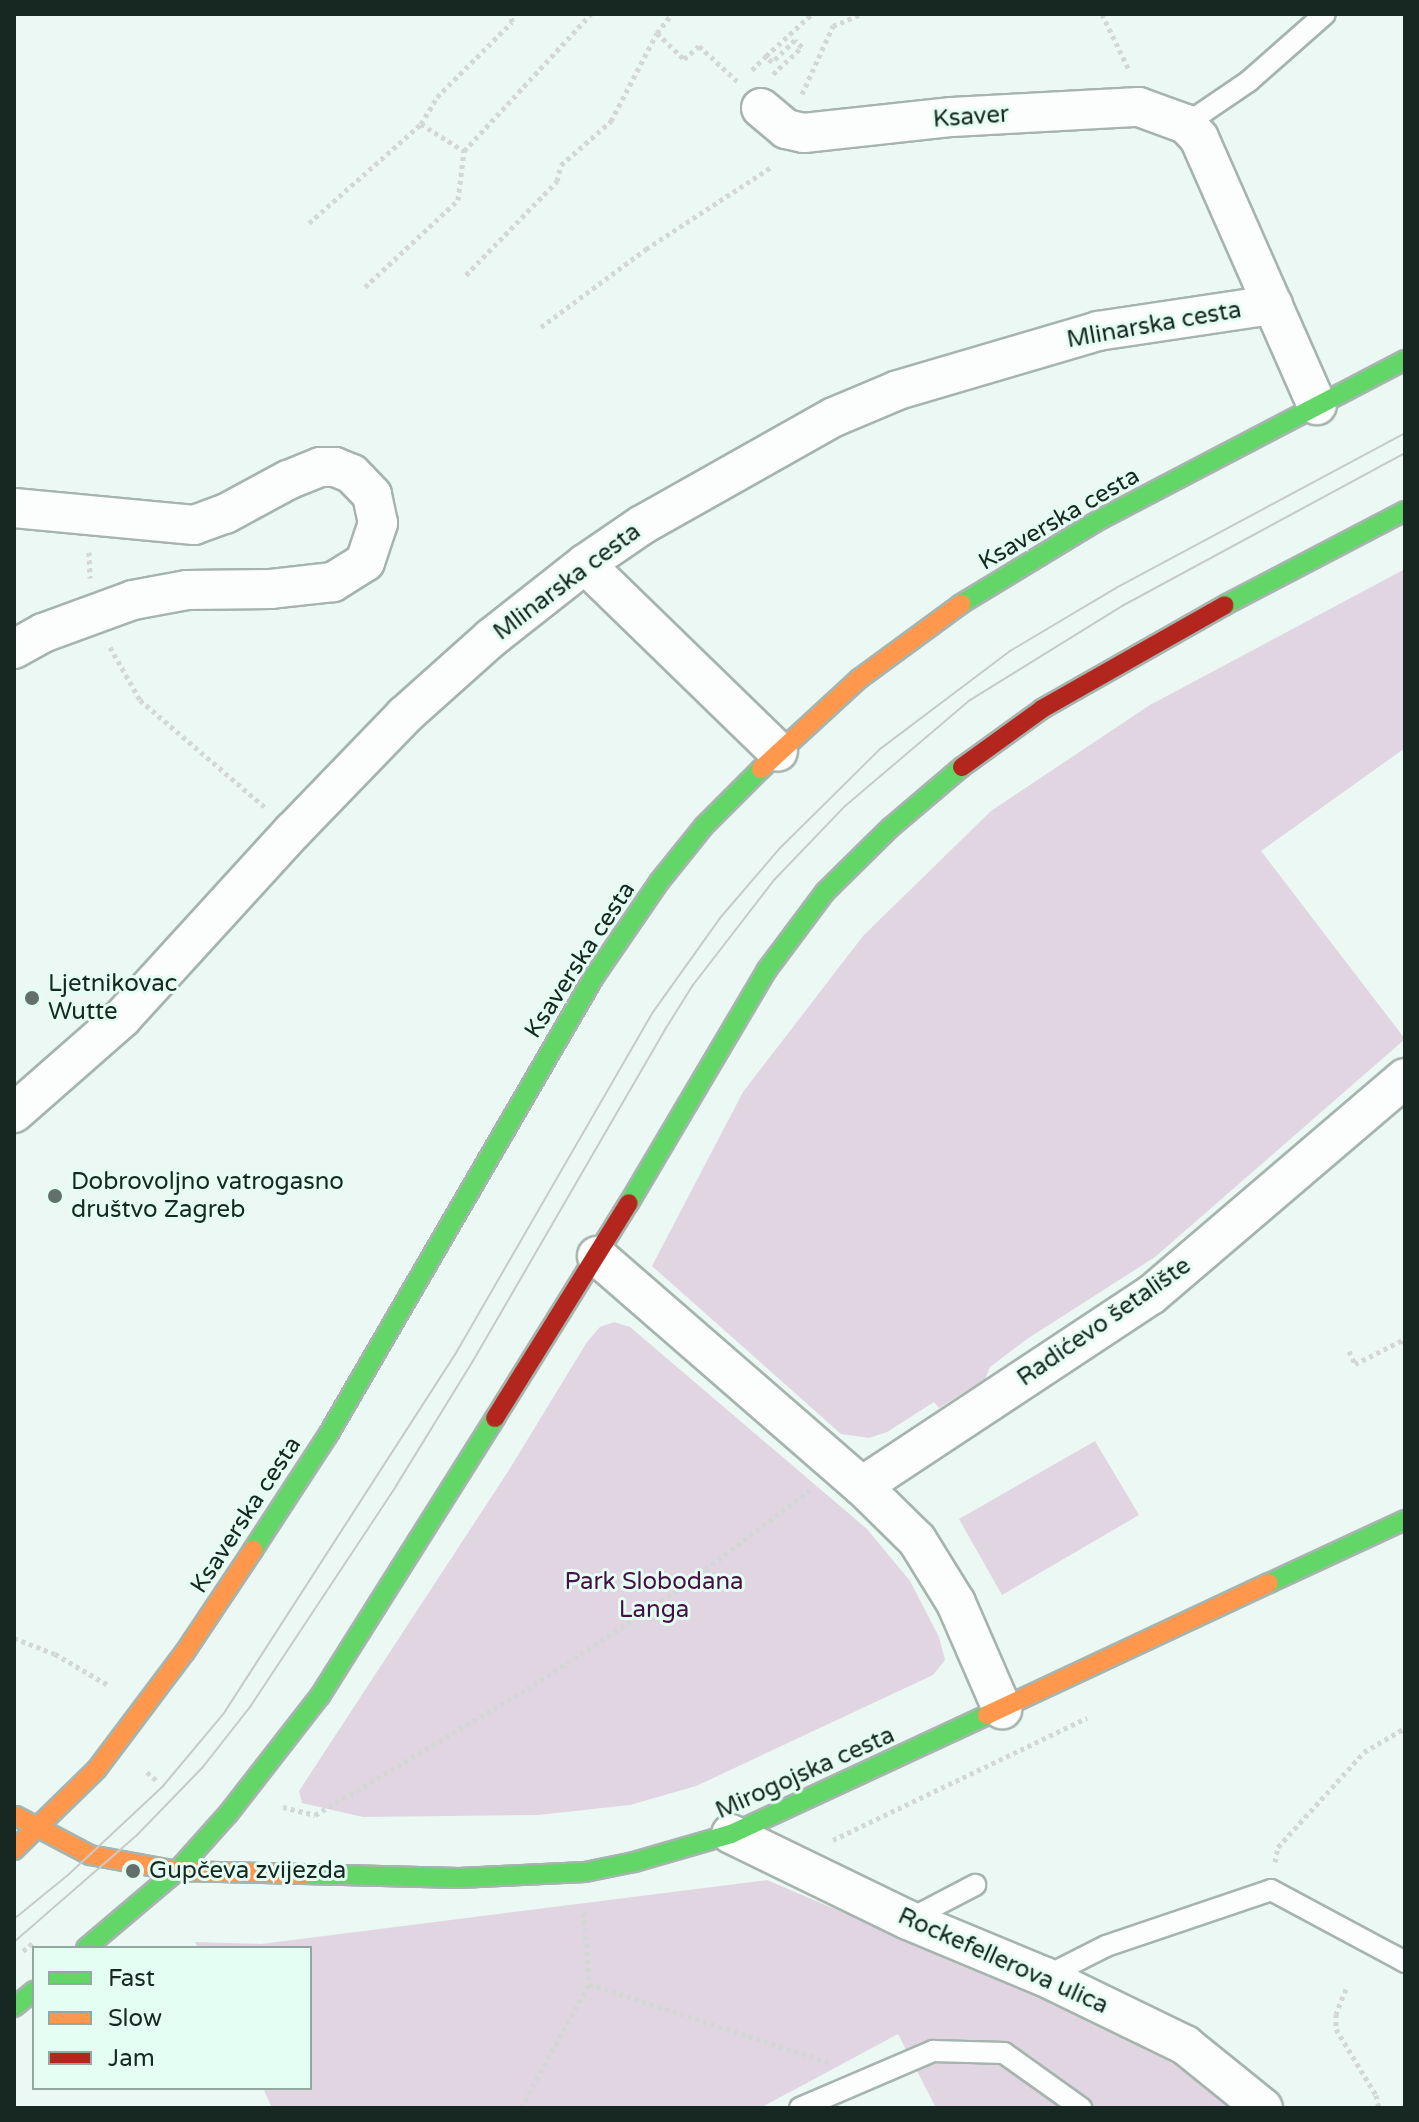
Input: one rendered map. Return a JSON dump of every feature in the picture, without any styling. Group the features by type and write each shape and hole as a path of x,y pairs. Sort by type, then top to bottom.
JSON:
{"main road":[{"name":"Ksaverska cesta","path":"37,1830 116,1746 185,1652 328,1435 594,977 659,882 704,826 778,752 859,679 956,607 1101,519 1405,360"},
{"path":"88,1946 177,1871 228,1814 320,1696 597,1256 766,971 825,892 890,828 962,767 1042,709 1212,612 1405,511"},
{"name":"Mirogojska cesta","path":"177,1871 444,1878 585,1872 680,1851 731,1834 1405,1520"},
{"path":"14,1815 37,1830 90,1855 177,1871"},
{"path":"14,1850 37,1830"},
{"path":"14,2007 32,1993"}],"street":[{"path":"764,94 786,129 802,116"},
{"name":"Ksaver","path":"802,116 952,117 1139,107 1186,124"},
{"name":"Mlinarska cesta","path":"1186,124 1199,138 1317,405"},
{"name":"Mlinarska cesta","path":"14,1113 122,1018 293,831 405,715 491,638 585,564 642,525 834,417 898,390 1098,331 1273,305"},
{"path":"14,508 194,525 225,514 288,480 321,467 335,467 352,474 372,495 378,523 365,562 333,582 271,589 187,590 133,600 14,649"},
{"path":"585,564 778,752"},
{"name":"Radićevo šetalište","path":"862,1486 1151,1295 1405,1078"},
{"path":"597,1256 862,1486 917,1540 938,1571 1002,1709"},
{"name":"Rockefellerova ulica","path":"731,1834 908,1920 1045,1977 1185,2045 1263,2108"}],"lane":[{"path":"1186,124 1249,81 1325,14"},
{"path":"908,1920 975,1885"},
{"path":"1045,1977 1106,1946 1271,1890 1405,1962"},
{"path":"800,2108 933,2051 1004,2053 1081,2108"}],"path":[{"path":"309,223 421,124 437,97 512,22 511,14"},
{"path":"365,287 458,200 464,151 591,14"},
{"path":"466,275 557,181 561,165 611,121 657,33 672,14"},
{"path":"764,94 802,47 795,40 772,62 766,56 812,14"},
{"path":"541,327 646,249 760,177 802,116 833,26 861,14"},
{"path":"1102,14 1130,73"},
{"path":"657,33 684,59 699,46 724,70"},
{"path":"421,124 464,151"},
{"path":"87,515 92,615 140,700 270,812"},
{"path":"1349,1351 1355,1364 1403,1340 1405,1343"},
{"path":"282,1807 315,1815 514,1697 680,1589 820,1482"},
{"path":"14,1638 55,1654 108,1685"},
{"path":"1271,1890 1278,1847 1364,1752 1405,1728"},
{"path":"147,1771 157,1781"},
{"path":"521,2108 589,1984 583,1899"},
{"path":"589,1984 870,2076"},
{"path":"1346,1989 1336,2014 1336,2029 1370,2083 1379,2108"}],"green space":[{"path":"1405,569 1405,748 1261,851 1405,1039 1155,1257 1027,1339 990,1367 985,1379 939,1408 934,1402 887,1432 869,1438 841,1434 652,1266 743,1092 863,936 991,811 1150,705"},
{"name":"Park Slobodana Langa","path":"614,1322 630,1327 867,1529 910,1581 939,1637 945,1660 933,1675 696,1786 630,1805 538,1815 363,1817 302,1803 299,1791 509,1470 587,1342 600,1327"},
{"path":"1095,1441 1139,1515 1002,1595 959,1519"},
{"path":"767,1880 1144,2041 1231,2108 936,2108 898,2034 760,2108 272,2108 264,2090 312,2090 312,1946 197,1946 195,1942 261,1944"}],"tram line":[{"path":"14,1919 68,1875 163,1786 224,1713 456,1353 653,1012 720,918 780,848 880,749 1010,651 1116,588 1405,433"},
{"path":"14,1942 137,1835 202,1768 250,1707 396,1486 473,1361 693,985 775,879 845,806 970,700 1122,606 1405,453"}],"traffic: fast":[{"path":"961,604 1101,519 1405,360"},
{"path":"1225,605 1405,511"},
{"path":"629,1203 766,971 825,892 890,828 962,767"},
{"path":"253,1550 328,1435 594,977 659,882 704,826 761,769"},
{"path":"88,1946 177,1871 228,1814 320,1696 495,1418"},
{"path":"1269,1583 1405,1520"},
{"path":"304,1874 459,1878 585,1872 634,1862 731,1834 987,1715"},
{"path":"14,2007 32,1993"}],"traffic: slow":[{"path":"761,769 859,679 961,604"},
{"path":"14,1850 97,1769 185,1652 253,1550"},
{"path":"987,1715 1269,1583"},
{"path":"16,1816 90,1855 177,1871 304,1874"}],"traffic: jam":[{"path":"962,767 1042,709 1225,605"},
{"path":"495,1418 629,1203"}],"place":[{"name":"Ljetnikovac Wutte","path":"32,998"},
{"name":"Dobrovoljno vatrogasno društvo Zagreb","path":"55,1196"},
{"name":"Gupčeva zvijezda","path":"133,1871"}]}
